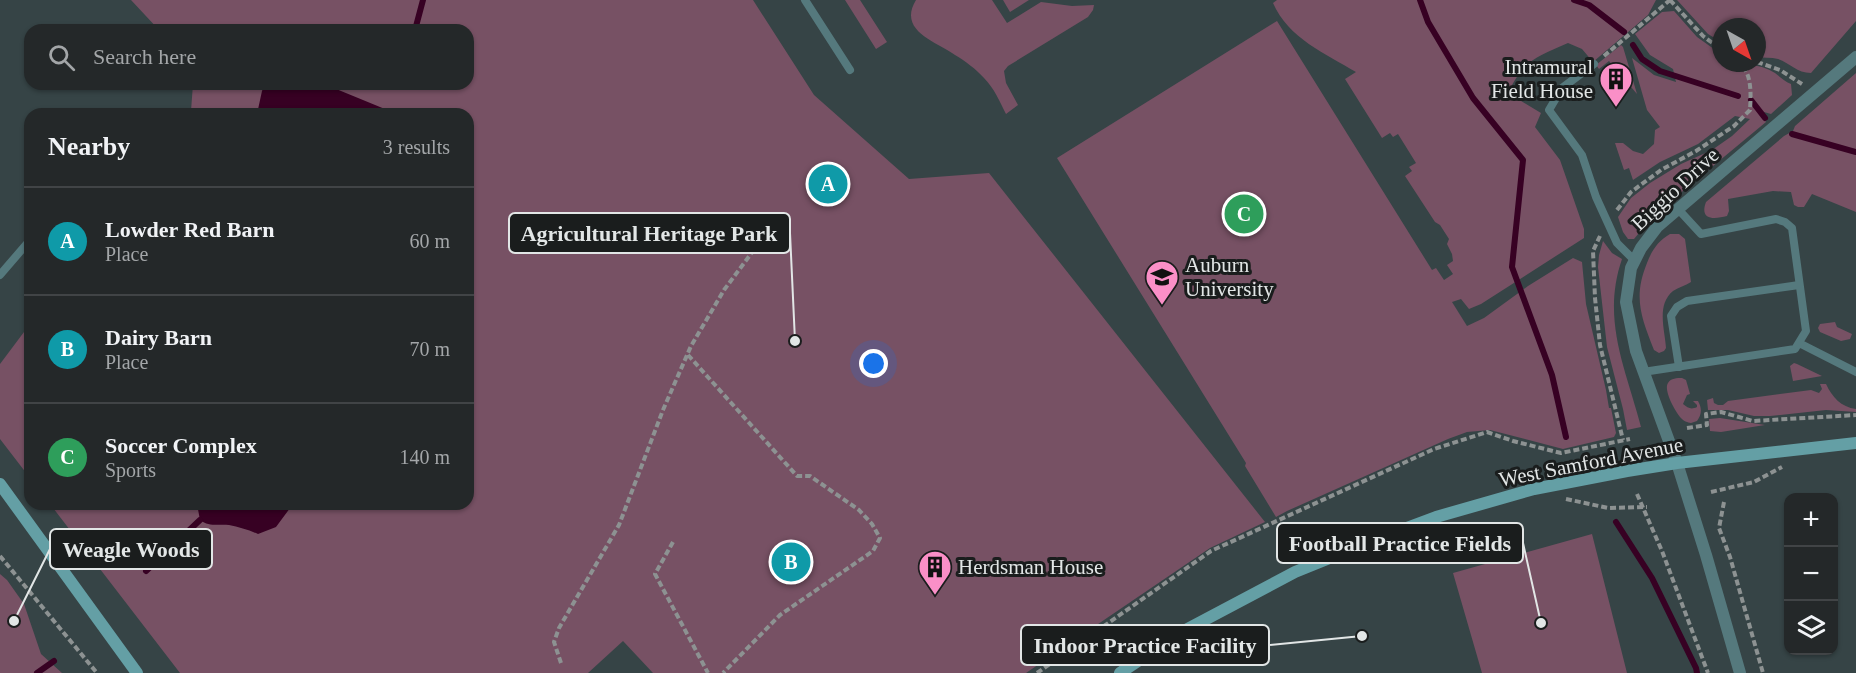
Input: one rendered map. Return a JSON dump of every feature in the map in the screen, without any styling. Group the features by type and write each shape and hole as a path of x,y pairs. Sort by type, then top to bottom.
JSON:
{"street":[{"name":"Biggio Drive","path":"1740,673 1677,463 1636,351 1626,302 1631,268 1641,248 1657,227 1856,57"},
{"name":"West Samford Avenue","path":"1120,673 1178,634 1295,572 1436,517 1534,489 1677,463 1856,443"},
{"path":"0,484 137,673"}],"lane":[{"path":"805,0 850,70"},
{"path":"1594,64 1562,88 1549,110 1582,155 1596,196 1617,243 1635,261"},
{"path":"1643,372 1795,350 1806,331 1792,228 1776,219 1701,234 1678,209"},
{"path":"0,275 24,247"},
{"path":"1679,367 1671,316 1677,307 1687,301 1799,285"},
{"path":"1799,343 1856,372"}],"path":[{"path":"1594,64 1670,0 1703,36 1712,42"},
{"path":"1766,65 1780,70 1815,92"},
{"path":"1617,210 1631,192 1660,170 1696,151 1734,126 1750,110 1751,87 1746,72"},
{"path":"561,663 554,642 559,628 620,525 663,410 688,355 724,290 762,239 786,218"},
{"path":"1600,236 1593,251 1596,310 1600,345 1623,440"},
{"path":"688,355 797,476 810,476 859,510 872,524 880,538 873,551 780,615 723,673"},
{"path":"1687,428 1707,425 1706,414 1721,412 1753,421 1856,415"},
{"path":"1037,673 1211,551 1434,448 1487,432 1561,453 1630,439"},
{"path":"1711,492 1754,482 1783,467 1807,449"},
{"path":"1534,489 1577,503 1608,508 1645,507"},
{"path":"1637,494 1645,507 1708,673"},
{"path":"1724,502 1719,528 1730,557 1763,673"},
{"path":"673,542 655,574 708,673"},
{"path":"0,556 97,673"}],"shaded area":[{"name":"Auburn University","path":"0,0 1856,0 1856,673 0,673"},
{"path":"131,0 753,0 814,95 909,179 989,173 1265,522 1210,548 1026,673 653,673 623,641 588,673 180,673 55,510 474,510 474,108 191,108 193,90 474,90 474,24 153,24"},
{"path":"845,0 860,0 887,42 876,49"},
{"path":"916,0 992,0 1007,23 1041,2 1072,6 1094,5 1088,17 1008,66 1004,71 1006,83 1018,105 1006,114 991,86 978,71 915,28 911,11"},
{"path":"1003,0 1029,0 1010,12"},
{"path":"1277,0 1656,0 1648,15 1593,62 1582,49 1568,43 1547,52 1526,66 1508,93 1541,113 1535,127 1560,160 1584,229 1584,238 1481,304 1469,309 1461,299 1452,302 1467,326 1484,318 1528,286 1573,258 1582,262 1586,304 1609,408 1611,408 1616,433 1614,437 1563,449 1490,430 1467,432 1276,517 1245,466 1246,463 1057,158 1277,21 1432,270 1436,268 1444,280 1453,274 1447,265 1453,261 1447,244 1449,239 1405,176 1412,171 1409,167 1416,163 1398,134 1393,137 1390,133 1382,138 1345,79 1356,72 1309,44 1288,26 1273,3"},
{"path":"1677,0 1856,0 1856,21 1811,73 1798,70 1778,59 1766,58 1766,18 1712,18 1712,36"},
{"path":"1674,11 1697,37 1712,48 1712,72 1766,72 1766,68 1791,84 1792,95 1771,114 1764,112 1762,117 1766,122 1654,215 1634,239 1628,239 1618,217 1631,198 1681,164 1712,150 1750,119 1735,116 1698,144 1660,162 1633,180 1629,168 1624,170 1615,143 1623,143 1633,151 1643,154 1654,144 1655,130 1660,127 1647,110 1632,58 1654,75 1676,82 1673,69 1650,55 1635,34 1662,12"},
{"path":"1621,45 1637,94 1609,61 1599,69 1596,65"},
{"path":"1856,73 1856,212 1812,194 1804,207 1798,207 1794,205 1791,192 1773,191 1728,199 1727,216 1713,218 1706,216 1704,208 1706,202 1784,136 1793,131 1795,126"},
{"path":"339,90 382,108 258,108 262,91"},
{"path":"1670,234 1679,234 1685,239 1691,282 1673,291 1665,303 1663,318 1666,348 1659,353 1654,350 1642,317 1640,286 1651,254"},
{"path":"1603,241 1612,253 1622,259 1616,281 1615,324 1623,364 1641,427 1627,430 1607,347 1598,267"},
{"path":"1835,322 1837,327 1852,334 1850,339 1841,341 1820,332 1818,328 1820,324"},
{"path":"24,332 24,470 0,439 0,364"},
{"path":"1794,363 1822,376 1793,381 1790,366"},
{"path":"1682,378 1686,380 1690,394 1687,395 1683,404 1693,408 1697,405 1693,401 1698,401 1701,409 1697,421 1691,423 1679,416 1667,391 1669,381"},
{"path":"1820,384 1826,384 1838,401 1856,409 1856,412 1826,410 1754,416 1728,410 1708,410 1707,400 1713,398 1714,403 1723,405 1728,401 1811,390 1819,393 1822,389"},
{"path":"1720,418 1765,425 1721,432 1710,431 1709,419"},
{"path":"198,510 289,510 276,527 258,534 229,525 210,524 200,520"},
{"path":"1592,534 1627,673 1482,673 1453,573"},
{"path":"0,574 24,604 41,654 62,673 0,673"}],"waterway":[{"path":"417,24 423,0"},
{"path":"1420,0 1428,22 1473,98 1523,160 1512,267 1552,375 1566,437"},
{"path":"1574,0 1589,5 1624,32"},
{"path":"1633,45 1642,59 1660,71 1738,96"},
{"path":"1751,100 1765,118"},
{"path":"1792,134 1856,152"},
{"path":"146,571 200,520"},
{"path":"1616,522 1652,578 1697,673"},
{"path":"37,673 54,661"}],"place":[{"name":"Intramural Field House","path":"1616,108"},
{"name":"Lowder Red Barn","path":"828,184"},
{"name":"Soccer Complex","path":"1244,214"},
{"name":"Auburn University","path":"1162,306"},
{"name":"Agricultural Heritage Park","path":"795,341"},
{"name":"Dairy Barn","path":"791,562"},
{"name":"Herdsman House","path":"935,596"},
{"name":"Weagle Woods","path":"14,621"},
{"name":"Football Practice Fields","path":"1541,623"},
{"name":"Indoor Practice Facility","path":"1362,636"}]}
